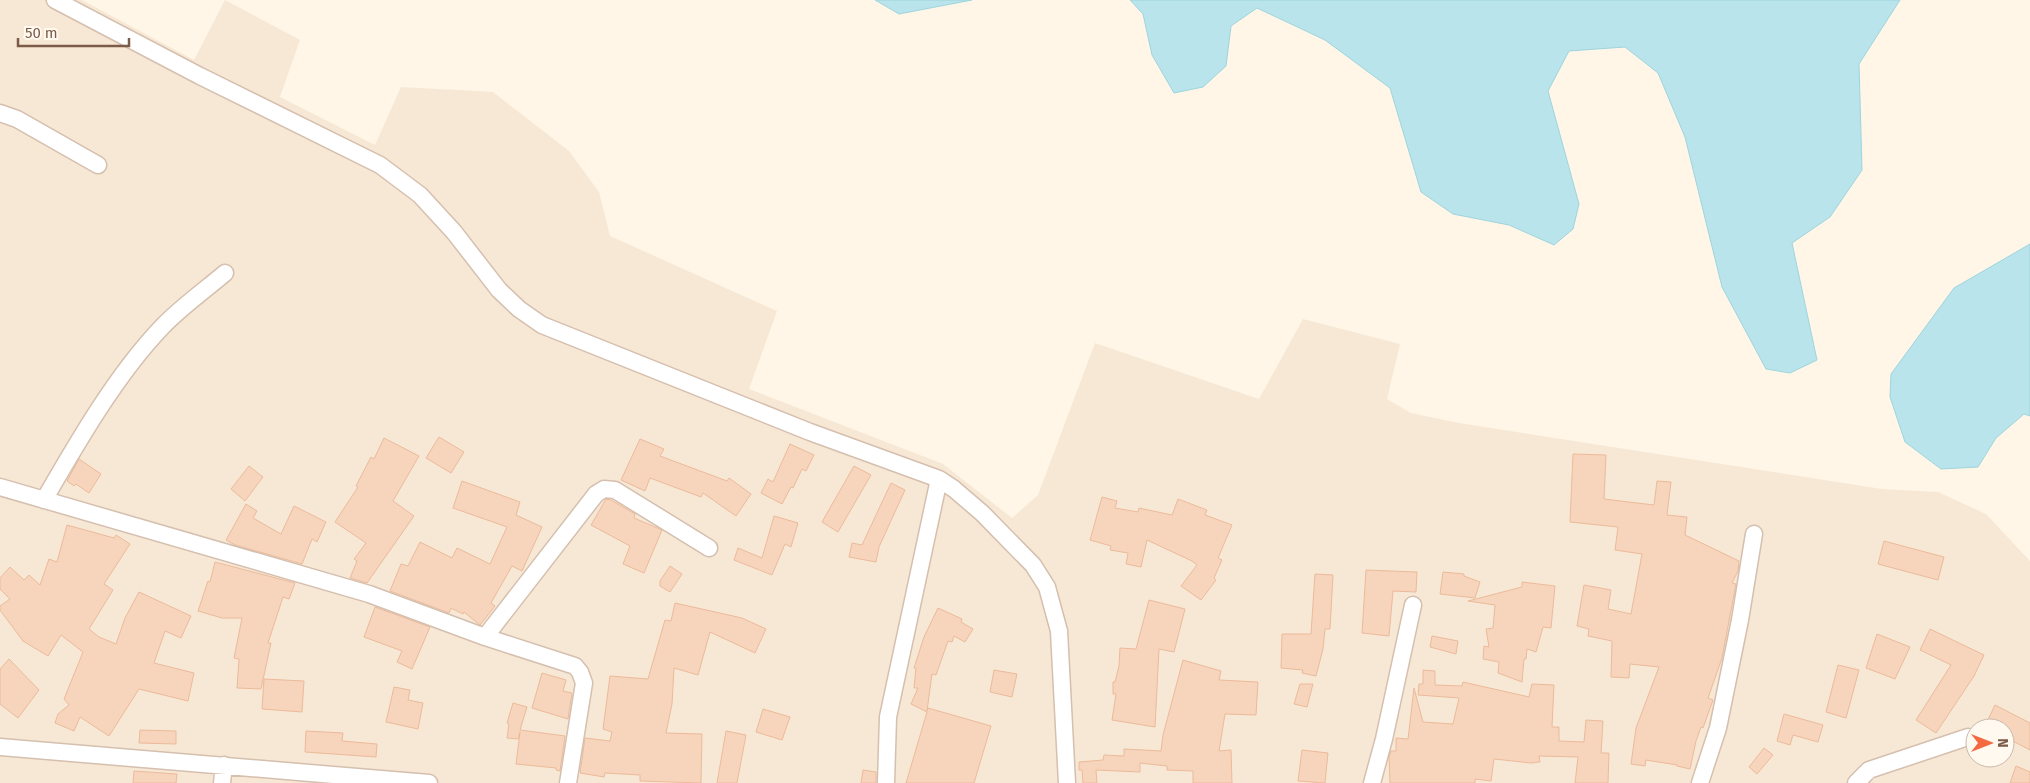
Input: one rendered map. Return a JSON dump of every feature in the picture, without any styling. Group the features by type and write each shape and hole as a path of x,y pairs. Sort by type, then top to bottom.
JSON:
{"street":[{"path":"55,0 200,76 380,165 420,195 454,232 499,290 519,309 542,325 810,432 938,479 954,489 982,513 1033,565 1047,587 1059,631 1067,783"},
{"path":"0,114 17,119 98,165"},
{"path":"44,500 82,435 132,363 162,327 225,273"},
{"path":"886,783 888,717 938,479"},
{"path":"0,487 369,594 485,637 575,666 580,672 584,683 568,783"},
{"path":"485,637 596,494 604,490 615,490 709,548"},
{"path":"1700,783 1718,728 1740,620 1754,534"},
{"path":"1372,783 1384,739 1413,605"},
{"path":"1856,783 1869,770 1965,739"},
{"path":"0,747 429,783"},
{"path":"222,783 224,765"}],"shaded area":[{"path":"0,0 82,0 194,60 225,0 300,40 280,97 375,145 401,87 493,92 569,151 599,192 610,236 777,311 749,389 943,464 1012,518 1038,495 1095,343 1259,399 1303,319 1400,344 1387,399 1411,413 1459,423 1882,489 1938,492 1986,514 2030,561 2030,783 0,783"}],"water":[{"path":"875,0 972,0 899,14"},
{"path":"1130,0 1900,0 1859,64 1862,170 1830,217 1792,243 1817,360 1790,373 1766,369 1722,287 1685,137 1658,73 1625,47 1569,51 1548,91 1579,204 1573,229 1554,245 1509,225 1453,214 1421,192 1390,88 1325,40 1257,8 1231,26 1226,66 1203,87 1174,93 1152,55 1143,14"},
{"path":"2030,244 2030,416 2024,414 1996,438 1978,467 1941,469 1905,442 1890,397 1891,374 1954,288"}],"building":[{"path":"439,437 464,452 451,473 426,458"},
{"path":"384,438 419,456 393,501 414,516 367,583 350,578 357,561 354,559 366,543 335,522 358,487 356,486 371,457 374,459"},
{"path":"640,439 664,449 660,456 727,481 729,478 751,494 736,516 703,493 701,497 650,478 645,491 621,480"},
{"path":"790,444 814,455 806,471 802,469 793,488 791,487 782,504 761,493 768,479 773,482"},
{"path":"1573,454 1606,455 1604,499 1654,505 1657,481 1671,482 1667,515 1687,517 1685,535 1739,561 1738,571 1732,583 1736,584 1722,658 1708,698 1713,700 1696,741 1690,769 1646,760 1645,766 1631,764 1636,728 1659,667 1630,664 1629,678 1611,677 1612,641 1588,636 1589,629 1577,626 1584,585 1611,590 1608,609 1631,614 1642,554 1615,550 1618,527 1570,522"},
{"path":"79,459 101,474 89,493 76,484 74,486 67,481"},
{"path":"249,466 263,477 245,501 231,489"},
{"path":"854,466 871,475 838,532 822,522"},
{"path":"462,481 520,502 516,515 542,527 522,571 512,566 491,603 495,606 480,625 464,612 463,614 451,608 449,613 390,591 401,564 408,566 420,542 452,558 457,548 490,564 507,527 453,508"},
{"path":"891,483 905,490 879,547 876,562 849,557 852,543 862,545"},
{"path":"1102,497 1117,501 1115,508 1138,512 1139,508 1172,515 1178,499 1207,510 1205,515 1232,525 1218,558 1222,560 1214,578 1216,580 1201,600 1181,586 1197,565 1192,561 1147,540 1141,567 1126,564 1128,553 1110,550 1111,546 1090,540"},
{"path":"606,499 635,514 634,518 662,530 644,573 623,564 630,546 591,525"},
{"path":"246,504 257,511 253,518 281,534 294,506 326,522 317,542 312,539 302,564 235,545 226,540"},
{"path":"774,516 798,523 791,547 785,544 772,575 734,560 738,548 762,558"},
{"path":"67,525 114,538 116,535 130,544 104,584 113,590 89,629 99,637 116,644 125,618 139,592 191,616 181,638 165,631 154,663 194,673 188,701 139,689 109,736 80,717 74,731 55,723 58,714 69,705 64,699 83,652 61,635 48,656 23,641 0,610 0,606 10,599 0,589 0,578 10,567 24,580 29,575 40,585 49,559 57,562"},
{"path":"1884,541 1944,557 1938,580 1878,564"},
{"path":"215,562 295,583 289,599 283,597 268,643 271,643 261,689 237,688 239,659 234,658 242,618 222,618 198,611 208,581 210,582"},
{"path":"670,566 682,574 670,592 660,586 660,581"},
{"path":"1366,570 1417,572 1416,592 1393,591 1389,636 1362,633"},
{"path":"1443,572 1464,574 1464,576 1480,582 1475,598 1440,594"},
{"path":"1315,574 1333,575 1330,629 1325,629 1323,649 1316,676 1302,673 1303,670 1281,668 1282,634 1311,634"},
{"path":"1522,582 1555,586 1551,628 1543,627 1536,652 1527,649 1522,682 1498,673 1499,662 1483,659 1484,646 1489,647 1486,629 1493,628 1495,605 1468,601 1522,587"},
{"path":"1149,600 1185,609 1174,652 1159,649 1155,727 1112,720 1116,694 1113,694 1113,682 1115,682 1119,666 1120,648 1136,649"},
{"path":"675,603 742,618 766,629 755,653 710,632 698,675 674,668 672,704 666,733 702,734 701,783 640,781 640,775 605,773 604,777 580,773 585,738 610,741 612,732 603,729 610,676 648,679 665,620 671,621"},
{"path":"375,607 430,627 412,669 397,662 402,651 364,637"},
{"path":"938,608 962,619 961,622 973,629 965,642 954,636 952,642 948,641 936,675 932,674 927,711 928,708 991,726 974,783 906,783 927,712 911,704 918,688 914,688 916,668 914,668 924,637"},
{"path":"1930,629 1984,655 1974,676 1936,733 1916,720 1951,665 1920,650"},
{"path":"1877,634 1910,647 1895,679 1866,668"},
{"path":"1432,636 1458,641 1456,654 1430,647"},
{"path":"9,659 39,690 18,718 0,704 0,669"},
{"path":"1183,660 1221,671 1219,680 1258,682 1256,715 1225,714 1219,751 1231,750 1232,783 1193,783 1193,771 1167,770 1167,766 1140,763 1140,772 1096,770 1097,783 1083,783 1079,762 1103,760 1104,755 1124,756 1124,749 1161,751 1163,735"},
{"path":"1838,665 1859,670 1846,718 1826,712"},
{"path":"994,670 1017,674 1012,697 990,692"},
{"path":"1423,670 1435,671 1435,685 1462,686 1463,682 1529,697 1532,684 1554,685 1552,727 1559,727 1559,741 1584,742 1586,720 1603,721 1601,753 1609,753 1608,783 1575,783 1578,757 1539,756 1540,762 1531,763 1494,759 1491,781 1475,779 1475,783 1390,783 1389,757 1391,751 1396,751 1396,738 1408,739 1414,688 1423,722 1453,724 1459,698 1418,695 1419,684 1423,684"},
{"path":"542,673 566,680 563,691 572,693 568,719 532,708"},
{"path":"264,679 304,681 302,712 262,709"},
{"path":"1300,684 1313,684 1307,707 1294,704"},
{"path":"394,687 410,690 408,700 423,703 418,729 386,722"},
{"path":"513,703 527,707 520,730 565,736 560,771 556,770 556,768 516,764 520,732 518,739 507,738 509,724 507,723"},
{"path":"1995,705 2030,723 2030,750 2015,742 2015,718 1989,718"},
{"path":"763,709 790,717 782,740 756,732"},
{"path":"1784,714 1823,725 1818,742 1793,735 1790,745 1777,741"},
{"path":"140,730 176,731 176,744 139,743"},
{"path":"306,731 343,733 342,741 377,744 376,757 305,752"},
{"path":"726,731 746,735 737,783 717,783"},
{"path":"1764,748 1773,755 1757,774 1749,767"},
{"path":"1302,750 1328,753 1325,783 1298,781"},
{"path":"2016,766 2030,772 2030,783 2010,783"},
{"path":"863,770 876,772 876,783 861,783"},
{"path":"134,771 177,774 176,783 133,783"}]}
